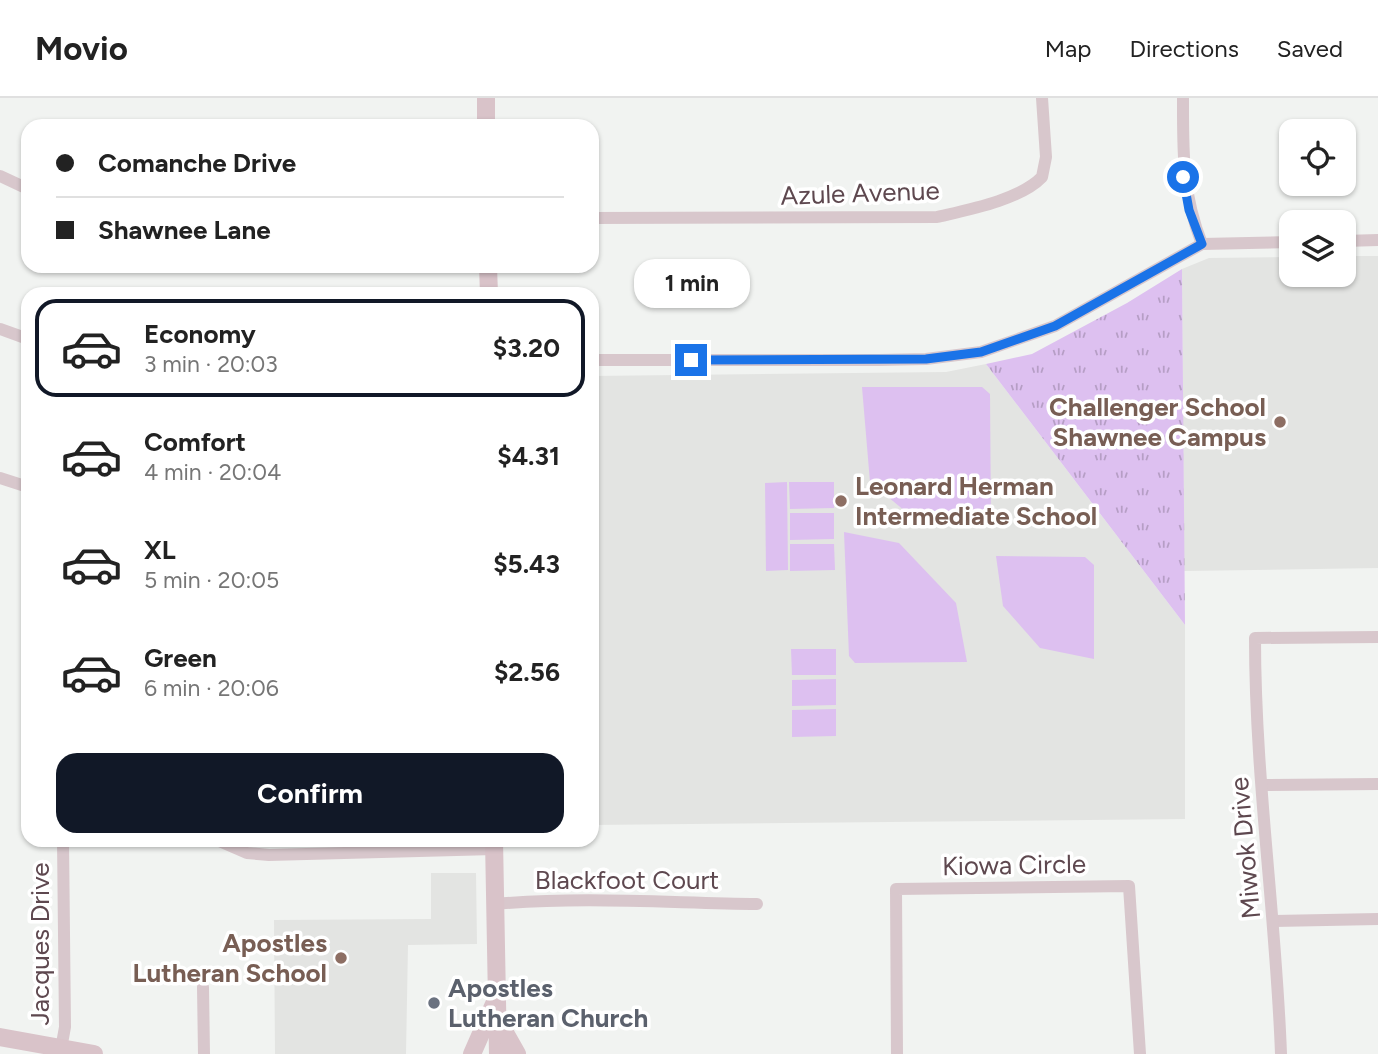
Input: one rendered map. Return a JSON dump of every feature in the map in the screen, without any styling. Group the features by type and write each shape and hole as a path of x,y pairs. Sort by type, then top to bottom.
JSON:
{"street":[{"path":"486,98 486,119"},
{"name":"Azule Avenue","path":"599,218 937,217 978,207 1021,190 1042,177 1046,157 1042,98"},
{"path":"1182,98 1183,177 1189,210 1202,244"},
{"path":"0,176 21,186"},
{"path":"1356,241 1378,240"},
{"path":"599,360 879,360 926,359 981,352 1055,326 1202,244 1279,242"},
{"path":"0,329 21,336"},
{"path":"0,478 21,485"},
{"name":"Miwok Drive","path":"1281,1054 1274,921 1255,723 1255,638 1378,638"},
{"path":"1263,785 1378,784"},
{"name":"Jacques Drive","path":"61,1049 65,1027 63,847"},
{"path":"233,847 247,853 269,855 343,847"},
{"path":"494,847 498,1054"},
{"name":"Kiowa Circle","path":"897,1054 896,889 1129,886 1140,1054"},
{"name":"Blackfoot Court","path":"496,904 560,898 610,902 757,904"},
{"path":"1274,921 1378,919"},
{"path":"203,987 204,1054"},
{"path":"472,1054 497,997"},
{"path":"498,1018 517,1054"},
{"path":"0,1037 94,1054"}],"shaded area":[{"name":"Challenger School Shawnee Campus","path":"1356,256 1378,256 1378,568 1184,571 1182,269 1209,258 1279,257 1279,287 1356,287"},
{"name":"Leonard Herman Intermediate School","path":"986,364 1185,625 1185,819 599,825 599,376 946,372"},
{"name":"Apostles Lutheran School","path":"431,873 476,873 477,944 408,945 406,1054 275,1054 274,920 431,919"}],"green space":[{"path":"1182,269 1185,625 986,364 1032,354 1127,303"},
{"path":"862,387 982,387 990,394 991,526 917,521 870,482"},
{"path":"787,482 788,570 766,571 765,483"},
{"path":"789,482 834,482 834,508 790,509"},
{"path":"790,513 834,513 834,539 790,540"},
{"path":"844,532 899,543 956,603 967,662 855,663 849,656"},
{"path":"790,544 834,544 835,570 790,571"},
{"path":"996,556 1085,557 1094,565 1094,659 1040,648 1003,606"},
{"path":"791,649 836,649 836,675 792,675"},
{"path":"836,679 836,705 792,706 792,680"},
{"path":"836,709 836,736 792,737 792,710"}],"place":[{"name":"Challenger School Shawnee Campus","path":"1280,422"},
{"name":"Leonard Herman Intermediate School","path":"841,501"},
{"name":"Apostles Lutheran School","path":"341,958"},
{"name":"Apostles Lutheran Church","path":"434,1003"}],"route":[{"path":"691,360 926,359 981,352 1055,326 1202,244 1189,210 1183,177"}]}
